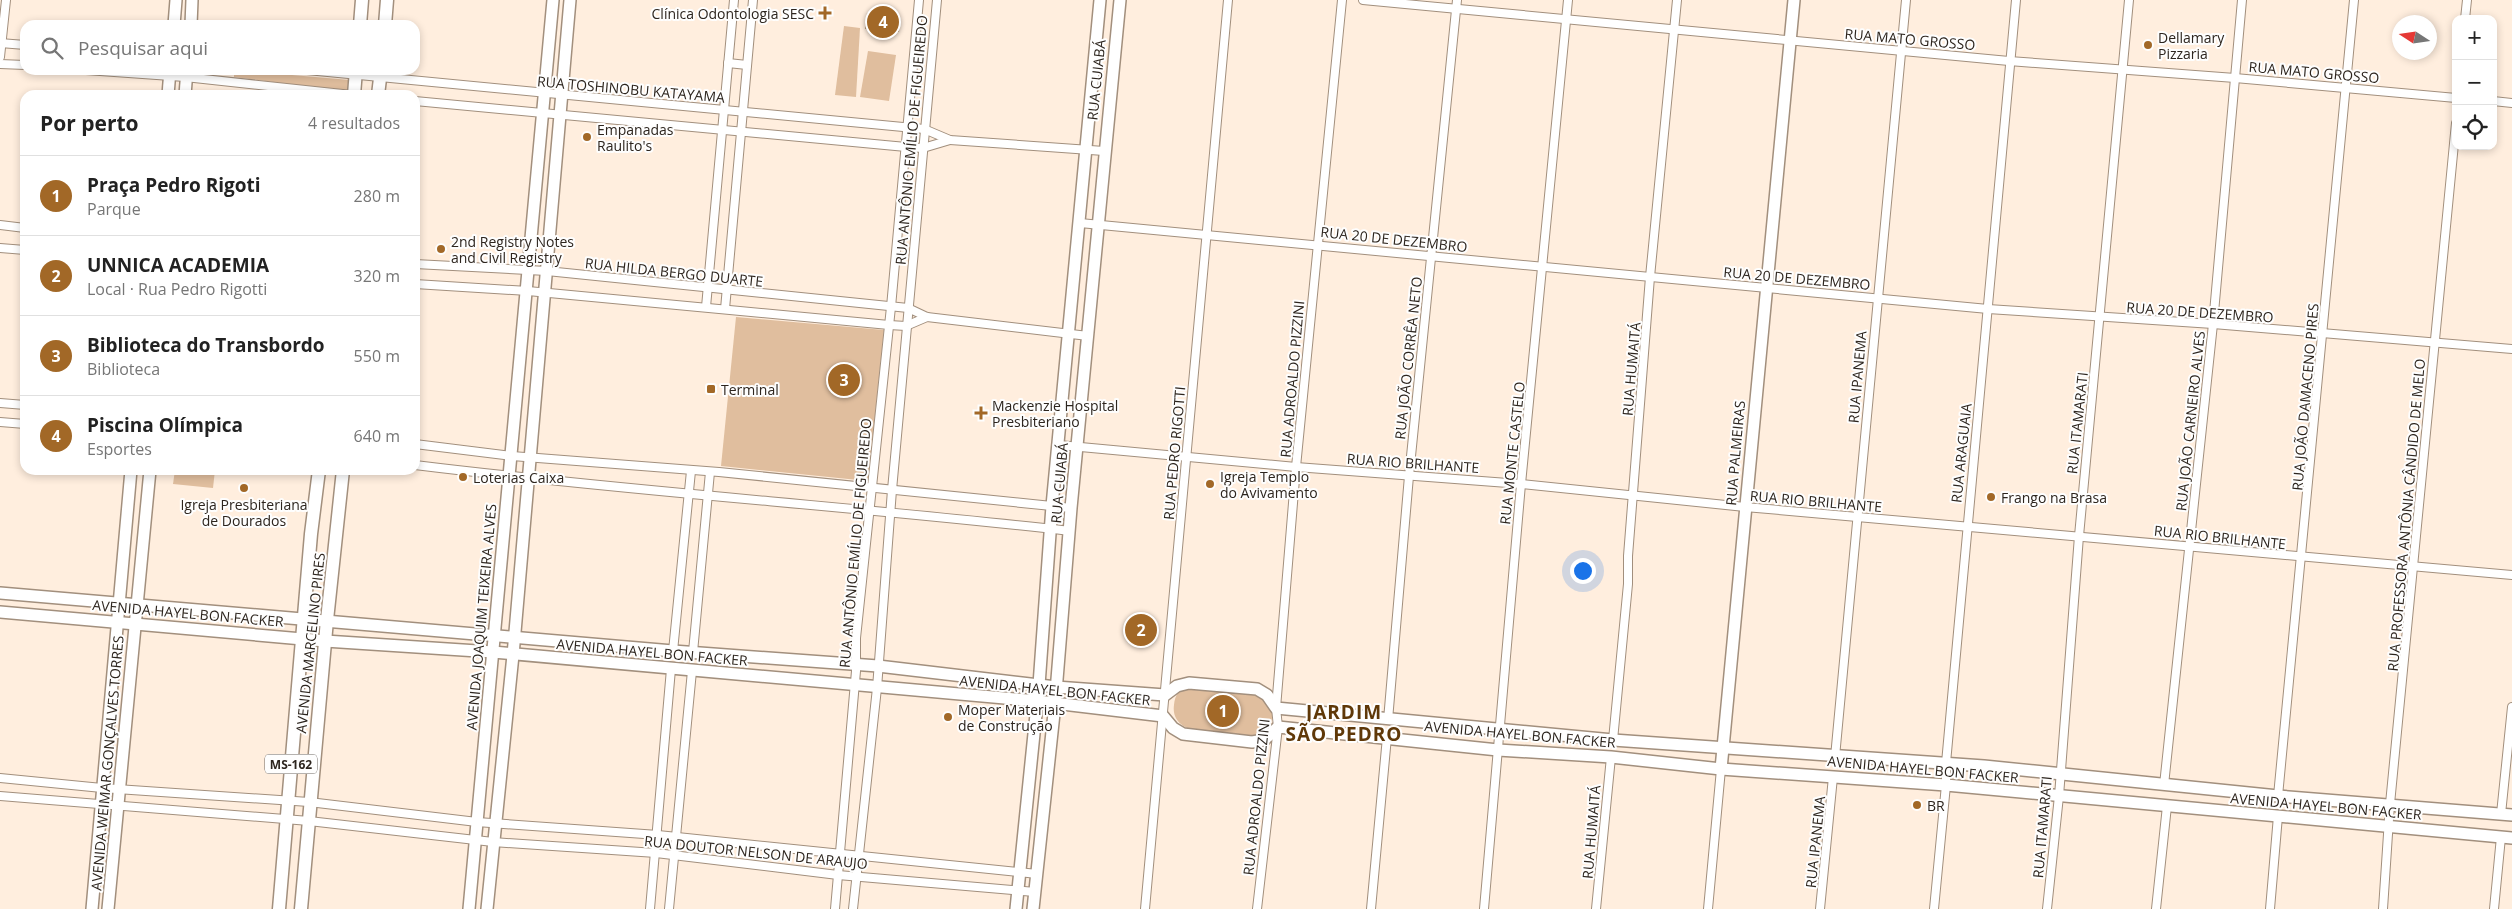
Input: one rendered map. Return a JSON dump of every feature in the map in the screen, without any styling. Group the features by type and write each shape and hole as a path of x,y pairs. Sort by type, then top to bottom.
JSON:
{"main road":[{"path":"174,20 176,0"},
{"path":"191,20 192,0"},
{"path":"360,20 362,0"},
{"path":"385,20 387,0"},
{"name":"AVENIDA JOAQUIM TEIXEIRA ALVES","path":"469,909 528,291 553,0"},
{"path":"487,909 494,824 513,655 570,0"},
{"name":"RUA CUIABÁ","path":"1016,909 1018,872 1039,685 1052,506 1070,334 1100,0"},
{"name":"RUA CUIABÁ","path":"1034,909 1055,704 1104,151 1120,0"},
{"name":"RUA PALMEIRAS","path":"1721,769 1794,0"},
{"path":"168,90 170,75"},
{"path":"185,90 187,75"},
{"path":"354,90 356,75"},
{"path":"378,90 380,75"},
{"name":"AVENIDA WEIMAR GONÇALVES TORRES","path":"92,909 131,475"},
{"name":"AVENIDA WEIMAR GONÇALVES TORRES","path":"108,909 149,475"},
{"name":"AVENIDA MARCELINO PIRES","path":"280,909 311,534 318,475"},
{"name":"AVENIDA MARCELINO PIRES","path":"301,909 326,620 342,475"},
{"path":"1048,573 1066,575"},
{"name":"AVENIDA HAYEL BON FACKER","path":"0,593 136,603 673,651 856,664 1056,687 1165,696 1177,686 1189,683 1257,689 1267,695 1276,708 1388,720 1500,728 1723,749 2060,773 2278,796 2506,814"},
{"name":"AVENIDA HAYEL BON FACKER","path":"0,612 325,641 493,652 1037,701 1163,716 1173,728 1183,734 1252,742 1264,740 1278,727 1498,750 1611,757 1721,769 1946,786 2506,837"}],"street":[{"path":"0,57 6,0"},
{"path":"706,307 734,0"},
{"path":"725,309 753,0"},
{"name":"RUA ANTÔNIO EMÍLIO DE FIGUEIREDO","path":"835,909 871,487 891,307 920,0"},
{"name":"RUA ANTÔNIO EMÍLIO DE FIGUEIREDO","path":"853,909 877,688 906,326 937,0"},
{"name":"RUA PEDRO RIGOTTI","path":"1145,909 1228,0"},
{"name":"RUA ADROALDO PIZZINI","path":"1257,909 1278,727 1276,708 1296,467 1342,0"},
{"name":"RUA MATO GROSSO","path":"1363,0 2010,61 2235,78 2452,98"},
{"name":"RUA JOÃO CORRÊA NETO","path":"1388,720 1409,476 1457,0"},
{"name":"RUA MONTE CASTELO","path":"1484,909 1520,484 1568,0"},
{"name":"RUA HUMAITÁ","path":"1613,740 1628,584 1650,277 1678,0"},
{"name":"RUA IPANEMA","path":"1835,757 1876,298 1906,0"},
{"name":"RUA ARAGUAIA","path":"1934,909 1946,786 1946,764 1966,526 2016,0"},
{"name":"RUA ITAMARATI","path":"2047,909 2059,796 2079,536 2128,0"},
{"name":"RUA JOÃO CARNEIRO ALVES","path":"2164,785 2213,324 2242,0"},
{"name":"RUA JOÃO DAMACENO PIRES","path":"2278,796 2354,0"},
{"path":"2465,15 2467,0"},
{"path":"1,43 20,45"},
{"path":"728,63 747,65"},
{"path":"0,64 20,65"},
{"path":"195,75 313,90"},
{"name":"RUA TOSHINOBU KATAYAMA","path":"389,75 562,95 924,129 950,140 1104,151"},
{"name":"RUA TOSHINOBU KATAYAMA","path":"420,101 906,147 923,148 950,140"},
{"path":"2497,102 2512,103"},
{"name":"RUA PROFESSORA ANTÔNIA CÂNDIDO DE MELO","path":"2383,909 2390,804 2453,150"},
{"name":"RUA 20 DE DEZEMBRO","path":"1080,222 2100,318 2213,324 2512,349"},
{"path":"0,225 20,227"},
{"path":"0,248 20,250"},
{"name":"RUA HILDA BERGO DUARTE","path":"420,264 547,271 908,308 927,317 1088,336"},
{"name":"RUA HILDA BERGO DUARTE","path":"420,284 528,291 889,325 906,326 927,317"},
{"path":"0,403 20,405"},
{"path":"0,422 20,424"},
{"path":"420,445 512,456 710,472 1071,508"},
{"name":"RUA RIO BRILHANTE","path":"1059,445 1296,467 1520,484 1745,507 2190,546 2302,558 2512,575"},
{"path":"420,466 510,477 689,492 1070,531"},
{"path":"673,651 691,471"},
{"path":"693,652 710,472"},
{"path":"650,909 658,836 671,669"},
{"path":"669,909 692,671"},
{"path":"2506,814 2512,707"},
{"path":"1371,909 1387,738"},
{"name":"RUA HUMAITÁ","path":"1596,909 1611,757"},
{"name":"RUA PALMEIRAS","path":"1708,909 1721,769"},
{"name":"RUA IPANEMA","path":"1820,909 1833,777"},
{"name":"RUA DOUTOR NELSON DE ARAUJO","path":"0,778 120,790 288,800 494,824 658,836 1037,874"},
{"name":"RUA DOUTOR NELSON DE ARAUJO","path":"0,796 309,821 493,842 656,853 838,875 1035,892"},
{"path":"2156,909 2167,806"},
{"path":"2270,909 2278,816"},
{"path":"2494,909 2506,837"}],"shaded area":[{"path":"867,13 900,16 899,32 865,29"},
{"path":"844,26 860,28 856,97 835,95"},
{"path":"868,51 896,55 889,101 860,97"},
{"path":"234,75 292,75 350,80 349,90 334,90 234,77"},
{"path":"736,317 884,330 868,481 721,466"},
{"path":"174,475 214,475 213,488 173,484"},
{"path":"1189,685 1258,693 1273,709 1269,727 1264,733 1256,737 1219,735 1192,730 1181,724 1175,716 1174,705 1178,693"}],"place":[{"name":"Clínica Odontologia SESC","path":"825,13"},
{"name":"Piscina Olímpica","path":"883,22"},
{"name":"Dellamary Pizzaria","path":"2148,45"},
{"name":"Empanadas Raulito's","path":"587,137"},
{"name":"2nd Registry Notes and Civil Registry","path":"441,249"},
{"name":"Biblioteca do Transbordo","path":"844,380"},
{"name":"Terminal","path":"711,389"},
{"name":"Mackenzie Hospital Presbiteriano","path":"981,413"},
{"name":"Loterias Caixa","path":"463,477"},
{"name":"Igreja Templo do Avivamento","path":"1210,484"},
{"name":"Igreja Presbiteriana de Dourados","path":"244,488"},
{"name":"Frango na Brasa","path":"1991,497"},
{"name":"UNNICA ACADEMIA","path":"1141,630"},
{"name":"Praça Pedro Rigoti","path":"1223,711"},
{"name":"Moper Materiais de Construção","path":"948,717"},
{"name":"BR","path":"1917,805"}],"district":[{"name":"JARDIM SÃO PEDRO","path":"1344,723"}]}
